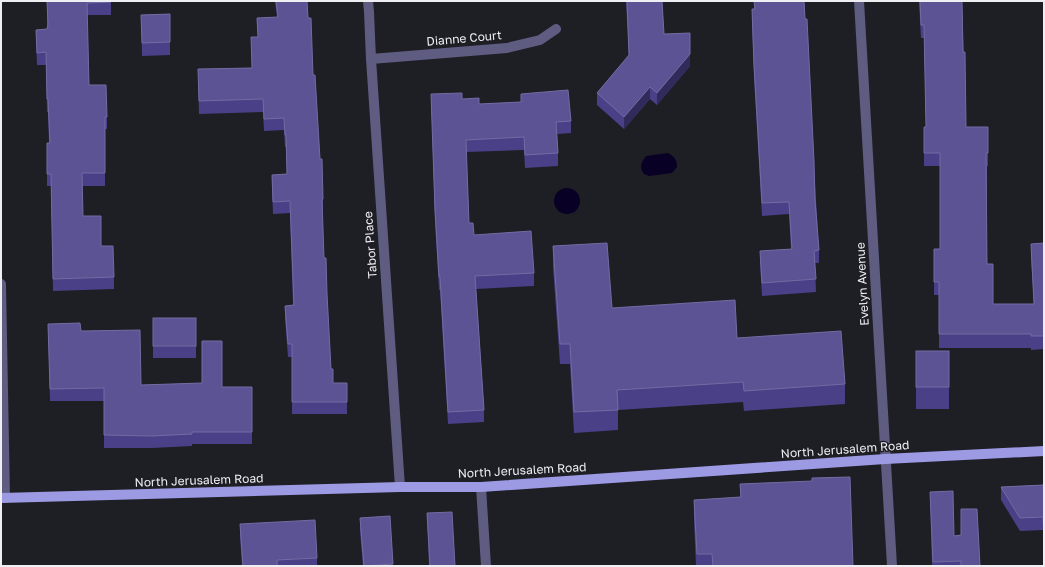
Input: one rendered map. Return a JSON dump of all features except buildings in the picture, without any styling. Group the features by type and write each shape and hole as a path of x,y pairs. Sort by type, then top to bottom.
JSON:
{"main road":[{"name":"North Jerusalem Road","path":"3,498 400,487 481,487 885,459 1044,450"}],"street":[{"name":"Tabor Place","path":"368,1 400,487"},
{"name":"Evelyn Avenue","path":"859,1 892,566"},
{"name":"Dianne Court","path":"371,59 507,48 540,40 556,29"},
{"path":"1,284 3,498"},
{"path":"481,487 486,566"}],"shaded area":[{"path":"668,153 674,157 677,162 677,167 672,173 649,176 644,174 641,165 646,156"},
{"path":"567,188 577,191 580,201 577,211 567,214 557,211 554,201 557,191"}]}
